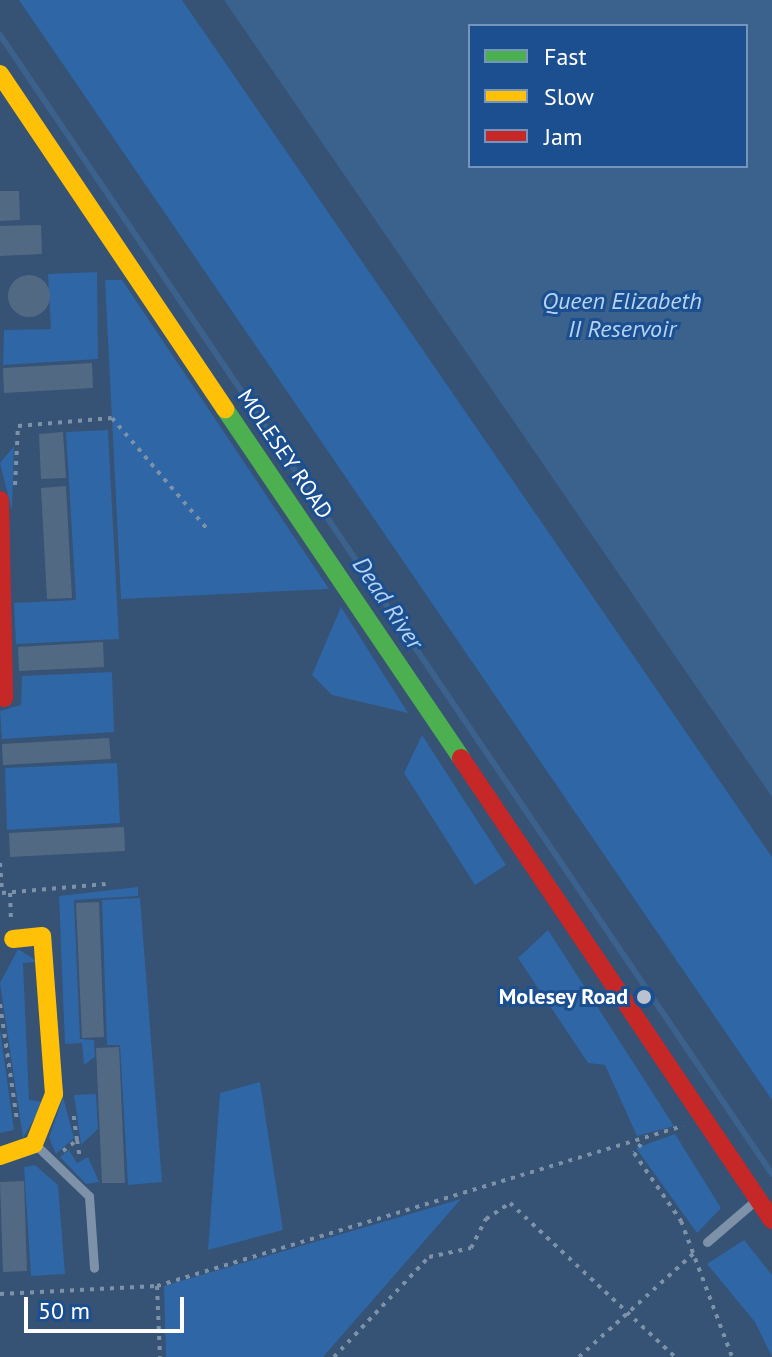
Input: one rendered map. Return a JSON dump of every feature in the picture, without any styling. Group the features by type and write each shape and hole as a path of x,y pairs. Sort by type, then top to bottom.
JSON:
{"street":[{"name":"MOLESEY ROAD","path":"0,74 772,1220"},
{"path":"4,698 2,655 7,500"},
{"path":"0,1156 28,1146 54,1094 42,936 13,939"}],"lane":[{"path":"28,1146 89,1196 94,1268"},
{"path":"707,1242 758,1199"}],"path":[{"path":"7,500 18,426 112,418 208,530"},
{"path":"0,863 2,893 106,884"},
{"path":"0,1004 28,1146"},
{"path":"0,1294 157,1286 642,1142 704,1118"},
{"path":"77,1140 80,1160"},
{"path":"642,1142 634,1153 681,1221 732,1357"},
{"path":"334,1357 429,1257 471,1248 486,1219 510,1203 675,1357"},
{"path":"579,1357 625,1311 707,1242"},
{"path":"157,1286 160,1357"}],"shaded area":[{"path":"19,0 182,0 772,857 772,1100"},
{"path":"97,272 98,359 3,365 4,330 51,329 48,274"},
{"path":"105,280 122,280 329,589 121,599"},
{"path":"108,430 119,639 16,644 14,603 76,600 66,432"},
{"path":"14,446 12,511 0,463"},
{"path":"341,607 408,713 332,695 312,675"},
{"path":"112,672 114,732 2,739 0,711 21,705 22,676"},
{"path":"422,735 506,865 475,885 404,773"},
{"path":"117,763 120,823 7,830 5,768"},
{"path":"138,887 138,896 74,900 80,1039 94,1040 95,1057 84,1065 82,1043 65,1044 59,896"},
{"path":"140,898 162,1182 128,1185 120,1045 107,1045 102,900"},
{"path":"548,930 674,1126 637,1136 605,1065 588,1063 518,958"},
{"path":"18,949 38,962 23,963 29,1100 44,1102 23,1138 0,983"},
{"path":"0,1029 14,1130 0,1133"},
{"path":"260,1082 283,1230 208,1250 220,1093"},
{"path":"96,1094 98,1129 81,1145 74,1095"},
{"path":"63,1097 74,1138 56,1154 49,1138"},
{"path":"675,1134 721,1208 697,1233 636,1148"},
{"path":"69,1150 77,1163 88,1157 99,1182 86,1184 60,1157"},
{"path":"35,1165 58,1185 65,1274 31,1276 24,1167"},
{"path":"461,1199 323,1357 166,1357 164,1286"},
{"path":"744,1240 772,1275 772,1357 755,1322 707,1264"}],"water":[{"name":"Queen Elizabeth II Reservoir","path":"224,0 772,0 772,797"}],"building":[{"path":"0,191 19,191 20,220 0,221"},
{"path":"41,225 42,254 0,256 0,226"},
{"path":"29,275 44,281 50,296 44,311 29,317 14,311 8,296 14,281"},
{"path":"92,363 93,388 4,393 3,368"},
{"path":"63,432 66,478 41,479 39,434"},
{"path":"66,486 72,598 47,599 41,488"},
{"path":"103,642 104,667 19,671 18,647"},
{"path":"109,738 111,759 3,765 2,744"},
{"path":"124,827 125,851 10,857 9,833"},
{"path":"99,902 104,1037 82,1038 76,903"},
{"path":"119,1047 125,1183 102,1183 96,1048"},
{"path":"24,1181 27,1271 3,1272 0,1182"}],"waterway":[{"name":"Dead River","path":"0,35 772,1174"}],"traffic: fast":[{"path":"225,409 461,758"}],"traffic: slow":[{"path":"0,74 225,409"},
{"path":"0,1156 34,1144 54,1094 42,936 13,939"}],"traffic: jam":[{"path":"0,500 4,698"},
{"path":"461,758 772,1220"}],"place":[{"name":"Molesey Road","path":"644,997"}]}
